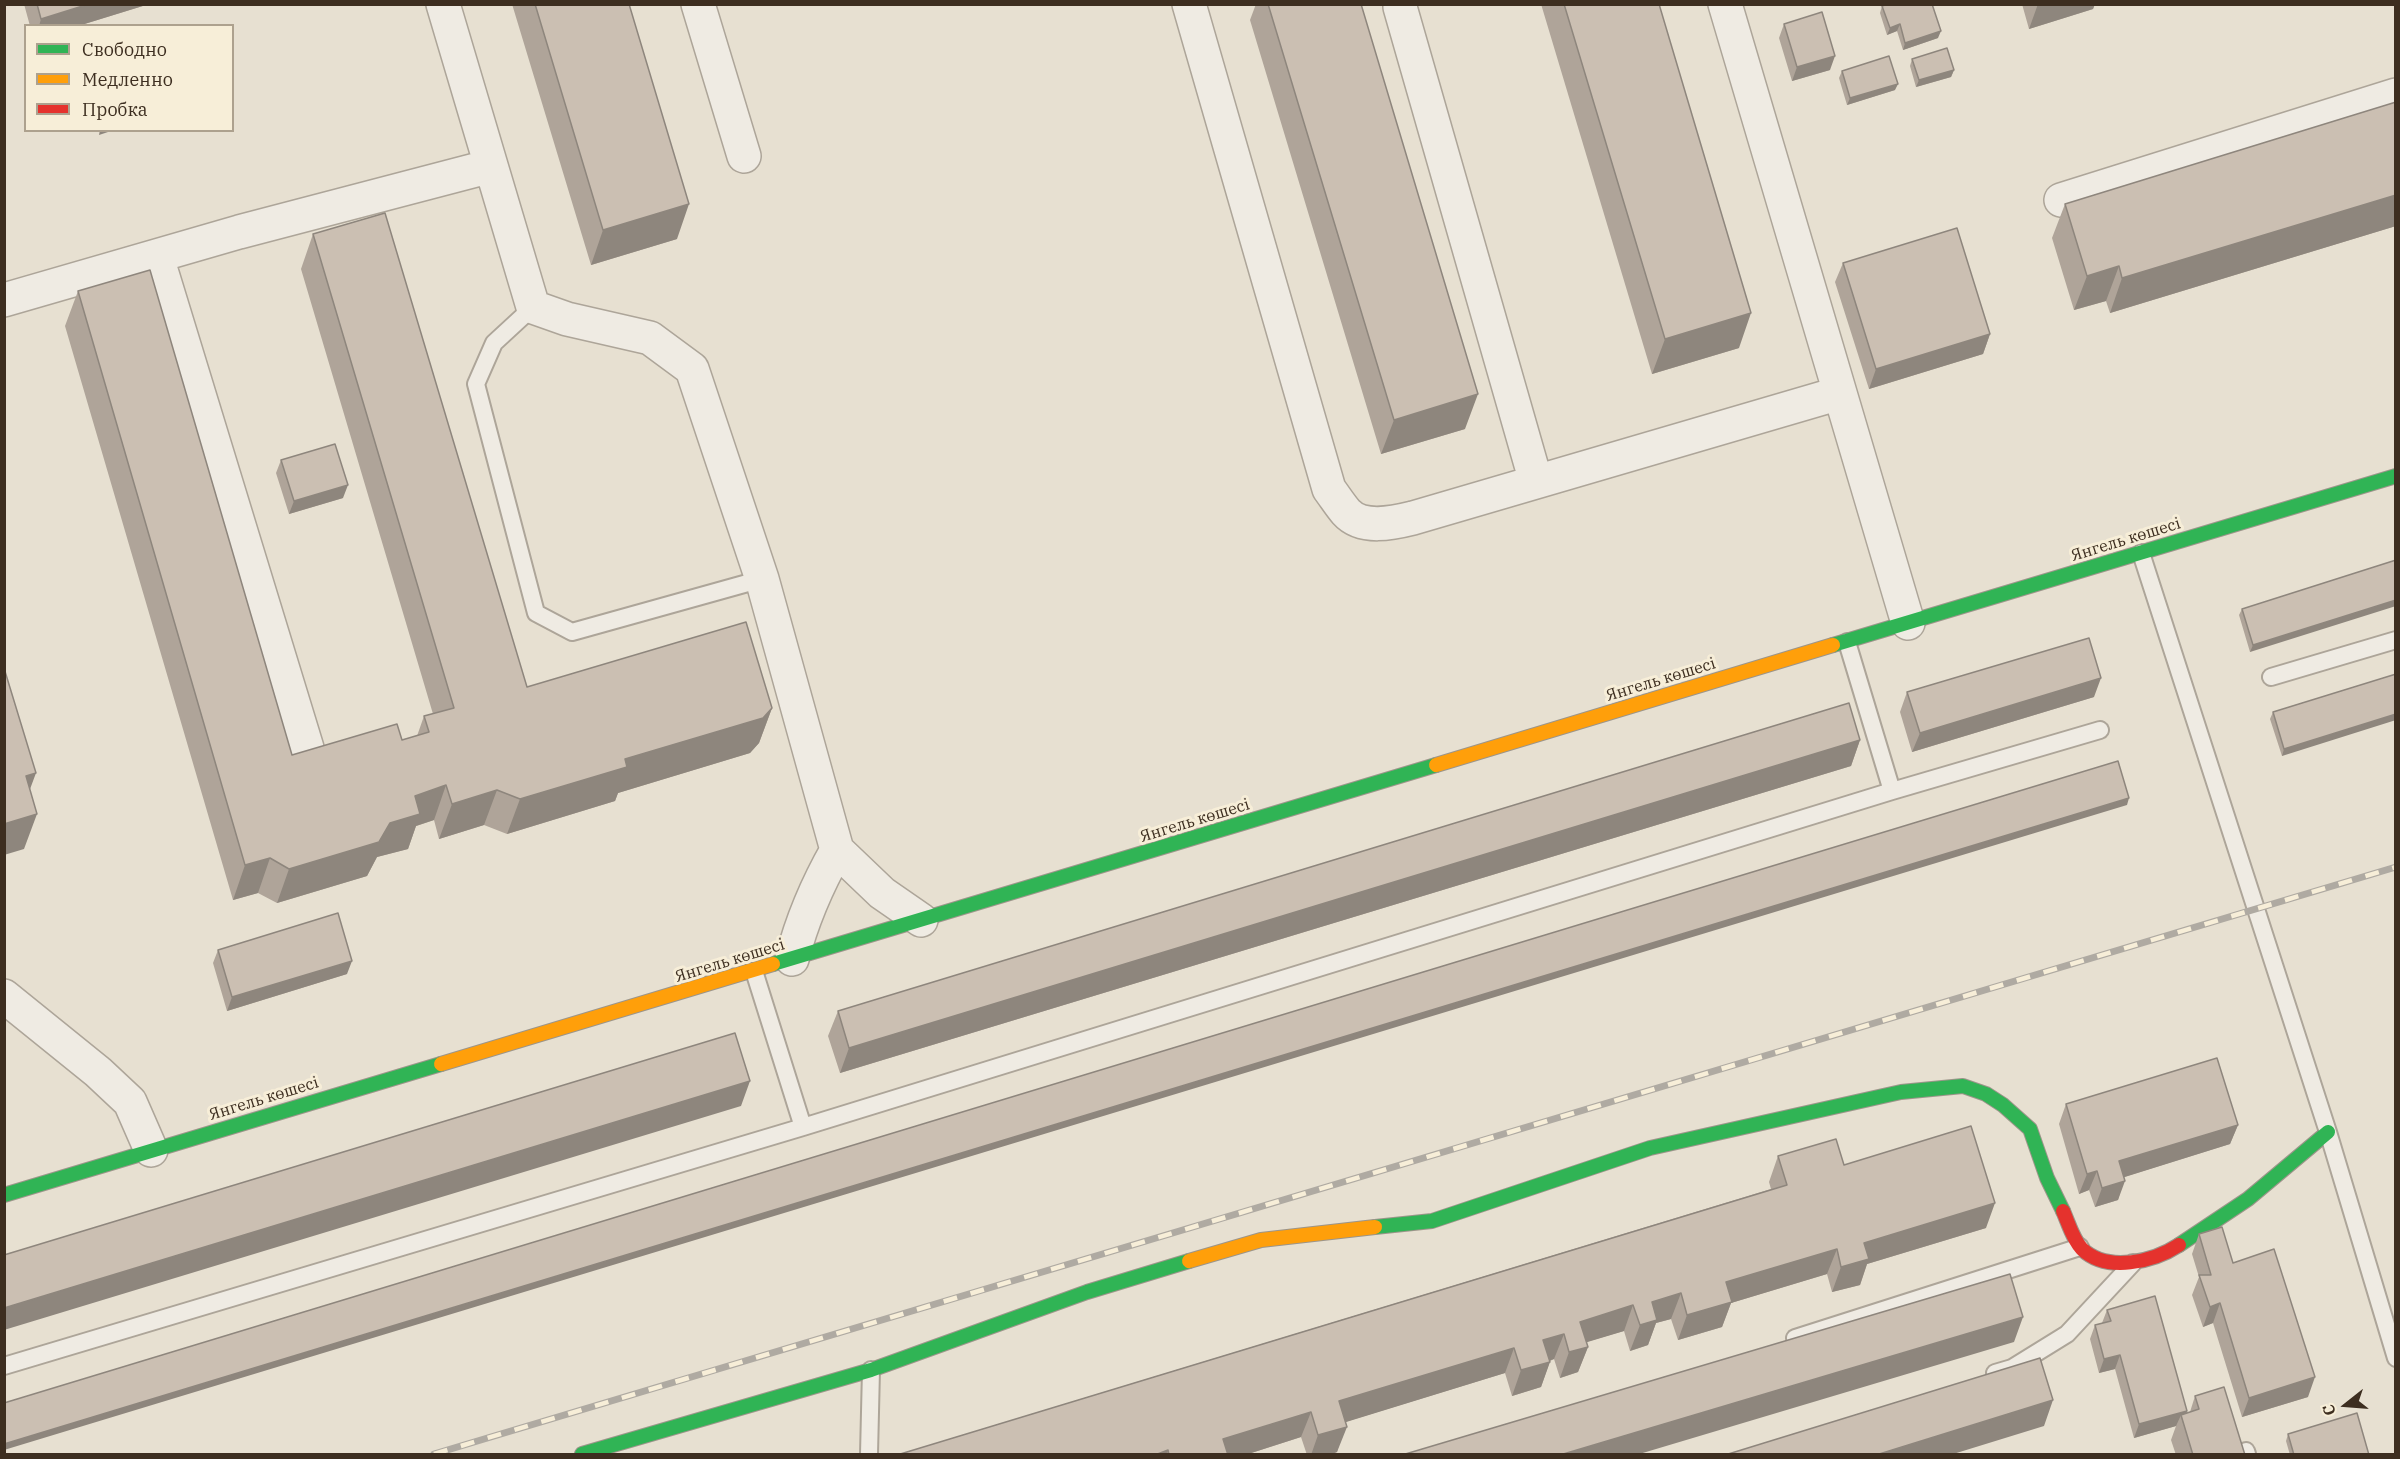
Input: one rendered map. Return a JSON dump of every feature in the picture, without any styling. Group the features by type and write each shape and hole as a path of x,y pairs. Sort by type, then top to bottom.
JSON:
{"street":[{"path":"443,4 533,308 567,319 650,338 692,369 762,579 837,850 882,893 921,920"},
{"path":"698,4 744,156"},
{"path":"1189,4 1329,489 1347,514 1365,522 1386,524 1413,518 1840,393"},
{"path":"1725,4 1908,623"},
{"path":"1400,7 1536,482"},
{"path":"2061,200 2396,94"},
{"path":"4,300 239,232 492,166"},
{"path":"157,257 307,748"},
{"name":"Янгель көшесі","path":"4,1195 2396,476"},
{"path":"792,959 800,930 817,886 837,850"},
{"path":"4,996 98,1072 130,1102 152,1150"},
{"path":"582,1455 872,1370 1087,1292 1261,1240 1432,1221 1650,1148 1901,1092 1963,1086 1986,1094 2010,1111 2030,1128 2047,1178 2080,1247 2095,1259 2133,1263 2168,1252 2248,1200 2328,1132"}],"lane":[{"path":"533,308 494,343 476,384 536,613 572,632 762,579"},
{"path":"2141,553 2328,1132 2396,1358"},
{"path":"2271,677 2396,640"},
{"path":"1847,642 1892,791"},
{"path":"4,1366 803,1127 1892,791 2100,730"},
{"path":"754,971 803,1127"},
{"path":"1783,1342 2080,1247"},
{"path":"1979,1378 2012,1368 2067,1334 2133,1263"},
{"path":"869,1455 872,1370"}],"building":[{"path":"37,4 89,4 41,19"},
{"path":"535,4 629,4 689,204 603,230"},
{"path":"1268,4 1361,4 1478,394 1394,420"},
{"path":"1564,4 1659,4 1751,313 1665,339"},
{"path":"1932,4 1941,31 1905,43 1900,24 1890,28 1882,6"},
{"path":"1822,12 1835,56 1797,67 1784,24"},
{"path":"1947,48 1954,70 1919,80 1912,59"},
{"path":"1889,56 1898,84 1850,98 1842,71"},
{"path":"2396,102 2396,195 2122,278 2119,266 2087,276 2065,204"},
{"path":"385,213 527,687 746,622 772,708 763,718 625,759 627,767 520,799 497,790 452,804 446,785 415,796 420,814 390,823 379,842 289,869 270,858 245,865 78,291 150,270 292,755 397,724 402,740 429,732 424,716 454,708 313,234"},
{"path":"1957,228 1990,334 1876,369 1843,263"},
{"path":"335,444 348,485 294,501 281,460"},
{"path":"2396,560 2396,600 2253,645 2242,609"},
{"path":"2089,638 2101,678 1920,733 1907,692"},
{"path":"4,668 36,773 26,776 37,814 4,824"},
{"path":"2396,674 2396,714 2284,749 2273,712"},
{"path":"1849,703 1860,740 849,1048 838,1011"},
{"path":"2118,761 2129,798 4,1444 4,1403"},
{"path":"338,913 352,961 232,997 218,950"},
{"path":"735,1033 750,1081 4,1308 4,1255"},
{"path":"2217,1058 2238,1125 2119,1161 2125,1181 2102,1188 2097,1171 2087,1174 2066,1104"},
{"path":"1971,1126 1995,1203 1864,1243 1869,1259 1841,1267 1837,1249 1726,1282 1732,1302 1687,1315 1681,1293 1652,1302 1657,1320 1640,1325 1633,1305 1580,1322 1588,1347 1569,1352 1564,1334 1543,1340 1550,1362 1521,1370 1514,1348 1339,1401 1347,1427 1318,1435 1311,1412 1223,1439 1228,1455 1169,1455 1168,1450 1155,1455 897,1455 1787,1185 1778,1156 1836,1139 1844,1165"},
{"path":"2222,1227 2233,1263 2274,1249 2315,1377 2249,1398 2220,1303 2210,1307 2199,1275 2211,1275 2199,1234"},
{"path":"2010,1274 2023,1317 1560,1455 1402,1455"},
{"path":"2155,1296 2187,1411 2139,1424 2120,1355 2104,1359 2095,1325 2111,1321 2107,1310"},
{"path":"2040,1358 2053,1400 1876,1455 1725,1455"},
{"path":"2224,1387 2245,1455 2193,1455 2181,1415 2199,1409 2195,1396"},
{"path":"2357,1413 2369,1455 2294,1455 2288,1434"}],"railway":[{"path":"434,1454 2396,867"}],"traffic: fast":[{"path":"1833,645 2396,476"},
{"path":"773,964 1436,765"},
{"path":"4,1195 441,1064"},
{"path":"1375,1227 1432,1221 1650,1148 1901,1092 1963,1086 1986,1094 2003,1105 2030,1129 2047,1178 2063,1211"},
{"path":"2179,1245 2248,1199 2328,1132"},
{"path":"582,1454 871,1370 1087,1292 1189,1261"}],"traffic: slow":[{"path":"1436,765 1833,645"},
{"path":"441,1064 773,964"},
{"path":"1189,1261 1261,1240 1375,1227"}],"traffic: jam":[{"path":"2063,1211 2073,1236 2082,1249 2104,1261 2117,1263 2143,1260 2179,1245"}]}
